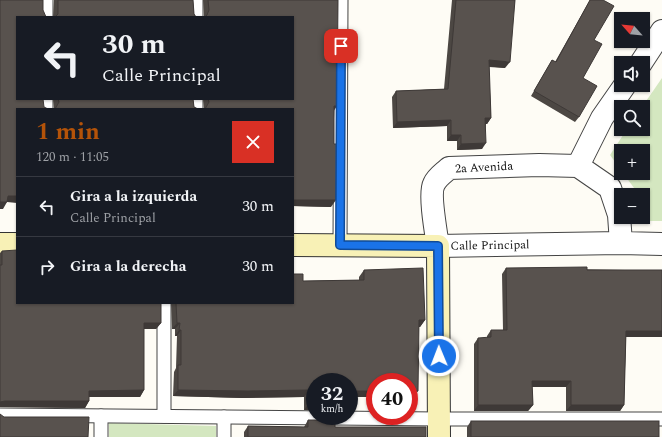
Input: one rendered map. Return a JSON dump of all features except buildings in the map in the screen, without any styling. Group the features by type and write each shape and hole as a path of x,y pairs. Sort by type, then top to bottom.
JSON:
{"street":[{"path":"646,56 662,31"},
{"path":"620,92 602,118 578,166 610,188 619,215 621,243"},
{"name":"2a Avenida","path":"439,428 438,246 432,200 433,185 439,176 449,168 539,165 578,166"},
{"name":"Calle Principal","path":"294,245 438,246 621,243 662,244"},
{"path":"0,244 16,244"}],"lane":[{"path":"46,0 46,16"},
{"path":"196,0 196,16"},
{"path":"340,245 342,0"},
{"path":"164,304 164,416"},
{"path":"0,415 224,417 439,428 662,419"},
{"path":"100,437 101,416"},
{"path":"224,417 224,437"}],"green space":[{"path":"662,78 662,221 650,221 650,188 634,188 628,180 650,180 650,144 617,144 622,136 650,136 650,100 647,100"},
{"path":"614,149 614,160 610,155"},
{"path":"109,423 216,426 216,437 109,437"}],"route":[{"path":"341,46 340,245 438,246 439,356"}]}
